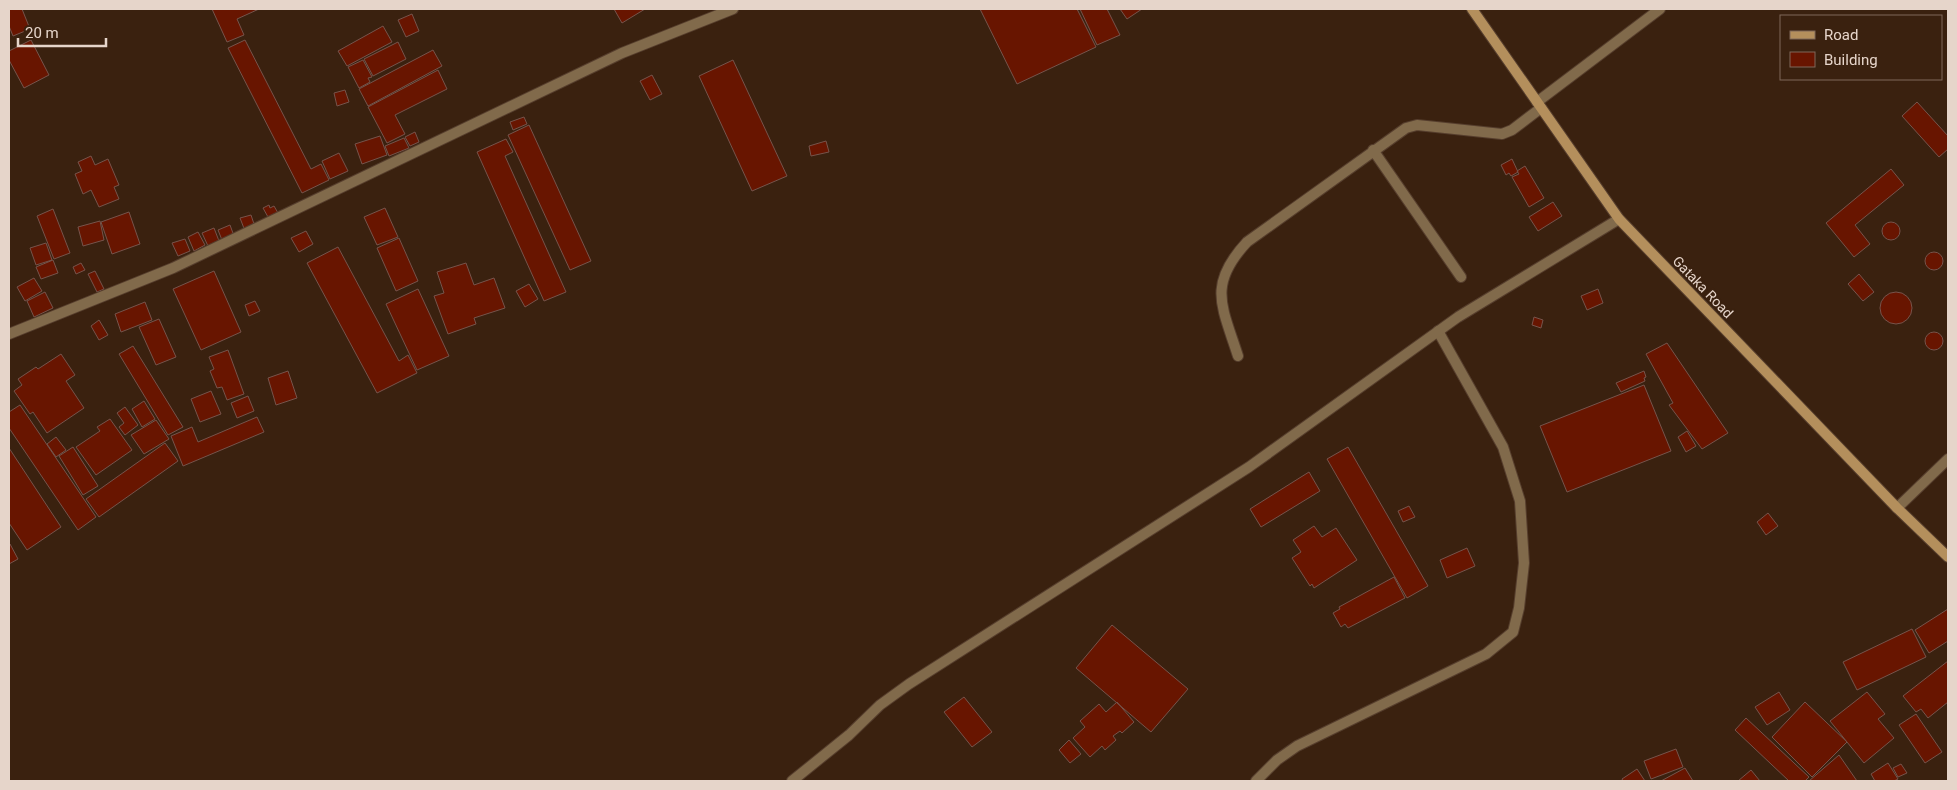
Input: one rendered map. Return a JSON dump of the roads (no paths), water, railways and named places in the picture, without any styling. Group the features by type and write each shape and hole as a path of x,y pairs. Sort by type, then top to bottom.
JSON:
{"street":[{"path":"9,334 173,268 622,53 733,9"},
{"name":"Gataka Road","path":"1472,9 1618,219 1896,508 1948,557"},
{"path":"1238,356 1222,306 1220,288 1226,271 1235,255 1246,242 1406,128 1417,125 1502,134 1512,130 1539,105 1660,9"},
{"path":"1373,150 1461,277"},
{"path":"792,781 849,735 880,705 909,684 1250,467 1458,317 1618,219"},
{"path":"1256,781 1277,760 1297,746 1486,654 1513,632 1519,608 1524,562 1520,501 1502,448 1438,331"},
{"path":"1896,508 1948,459"}]}
